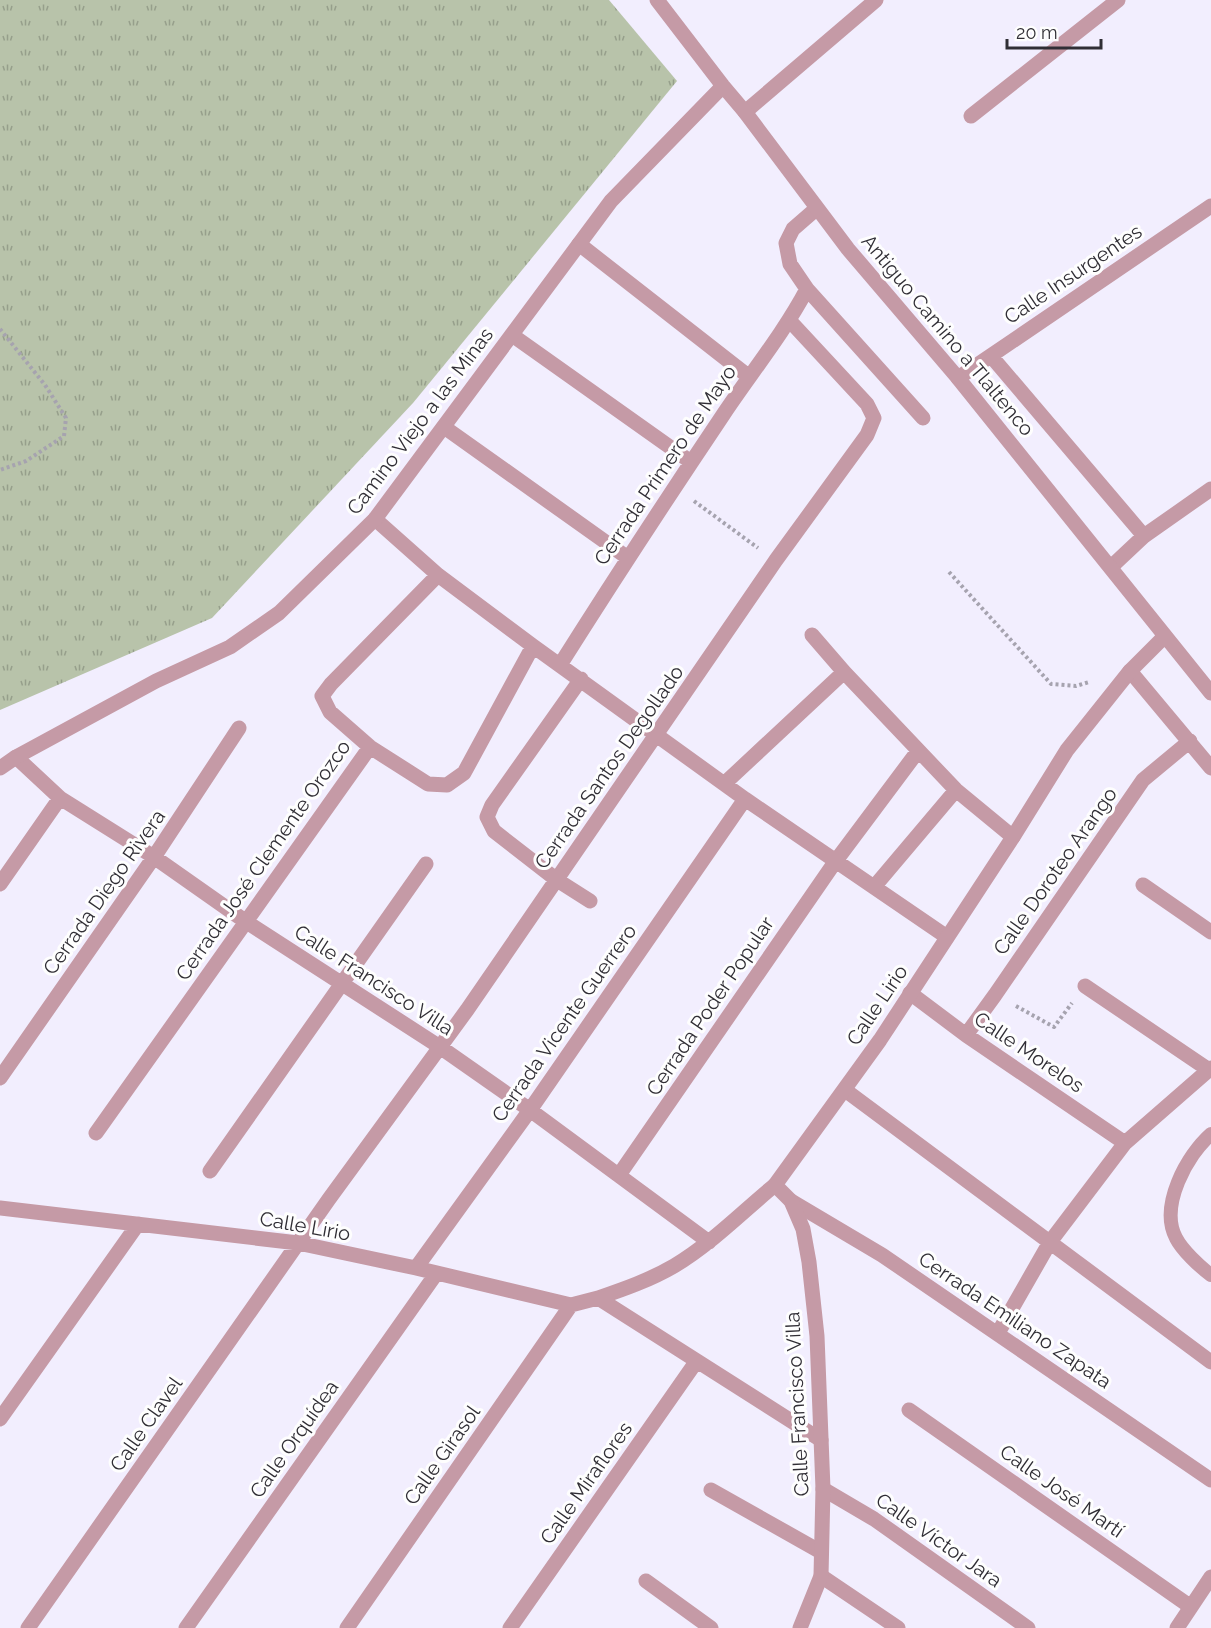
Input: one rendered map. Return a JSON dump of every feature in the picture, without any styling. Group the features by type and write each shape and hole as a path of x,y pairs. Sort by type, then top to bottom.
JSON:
{"street":[{"name":"Antiguo Camino a Tlaltenco","path":"657,0 723,86 746,112 816,209 958,378 1211,693"},
{"path":"746,112 876,0"},
{"path":"971,116 1118,0"},
{"name":"Camino Viejo a las Minas","path":"0,768 16,757 156,681 230,647 279,613 375,519 611,201 723,86"},
{"name":"Calle Insurgentes","path":"958,378 1211,206"},
{"path":"816,209 794,229 786,243 790,264 807,289 923,418"},
{"path":"579,244 748,376"},
{"name":"Cerrada Primero de Mayo","path":"560,664 748,376 790,321 807,289"},
{"name":"Cerrada Santos Degollado","path":"298,1243 440,1047 776,560 867,435 874,418 867,404 790,321"},
{"path":"512,335 692,462"},
{"path":"991,356 1144,536"},
{"path":"444,428 628,558"},
{"path":"1112,567 1144,536 1211,489"},
{"path":"375,519 438,575 533,646 746,800 947,938"},
{"name":"Cerrada José Clemente Orozco","path":"96,1133 370,747 330,712 322,696 331,684 438,575"},
{"path":"812,635 918,751 956,789 1013,837"},
{"name":"Calle Lirio","path":"0,1208 298,1243 571,1305 598,1299 636,1285 674,1266 709,1242 775,1185 845,1090 1013,837 1067,750 1130,671 1165,636"},
{"path":"370,747 428,784 447,785 464,773 533,646"},
{"path":"1130,671 1211,768"},
{"path":"725,783 844,672"},
{"path":"581,679 492,805 487,817 494,831 557,880 590,901"},
{"name":"Cerrada Diego Rivera","path":"0,1078 154,858 239,728"},
{"name":"Calle Doroteo Arango","path":"966,1035 1143,780 1190,741"},
{"name":"Cerrada Poder Popular","path":"619,1175 835,861 918,751"},
{"name":"Calle Francisco Villa","path":"16,757 60,798 440,1047 530,1110 709,1242"},
{"path":"874,887 956,789"},
{"path":"0,884 60,798"},
{"name":"Cerrada Vicente Guerrero","path":"416,1268 530,1110 746,800"},
{"path":"210,1171 426,864"},
{"path":"1143,885 1211,932"},
{"path":"998,1333 1050,1242 1125,1143 1210,1069 1085,986"},
{"name":"Calle Morelos","path":"910,993 966,1035 1125,1143"},
{"path":"845,1090 1211,1362"},
{"name":"Calle Francisco Villa","path":"775,1185 791,1201 803,1229 817,1336 823,1489 821,1576 800,1628"},
{"name":"Cerrada Emiliano Zapata","path":"791,1201 882,1256 998,1333 1211,1480"},
{"path":"0,1419 138,1224"},
{"name":"Calle Clavel","path":"28,1628 298,1243"},
{"name":"Calle Orquídea","path":"186,1628 436,1274"},
{"path":"598,1299 821,1440"},
{"name":"Calle Girasol","path":"347,1628 571,1305"},
{"name":"Calle Miraflores","path":"510,1628 696,1362"},
{"name":"Calle José Martí","path":"909,1410 1191,1607"},
{"name":"Calle Víctor Jara","path":"823,1489 874,1519 1028,1628"},
{"path":"711,1490 820,1552"},
{"path":"821,1576 898,1628"},
{"path":"1177,1628 1211,1577"},
{"path":"646,1581 711,1628"}],"lane":[{"path":"1211,1134 1204,1140 1177,1180 1171,1217 1176,1238 1211,1275"}],"path":[{"path":"0,329 45,385 66,418 64,436 26,461 0,470"},
{"path":"674,487 776,560"},
{"path":"950,572 1051,684 1076,686 1130,671"},
{"path":"995,995 1054,1028 1085,986"}],"green space":[{"path":"0,0 609,0 677,81 413,403 212,618 0,710"}]}
